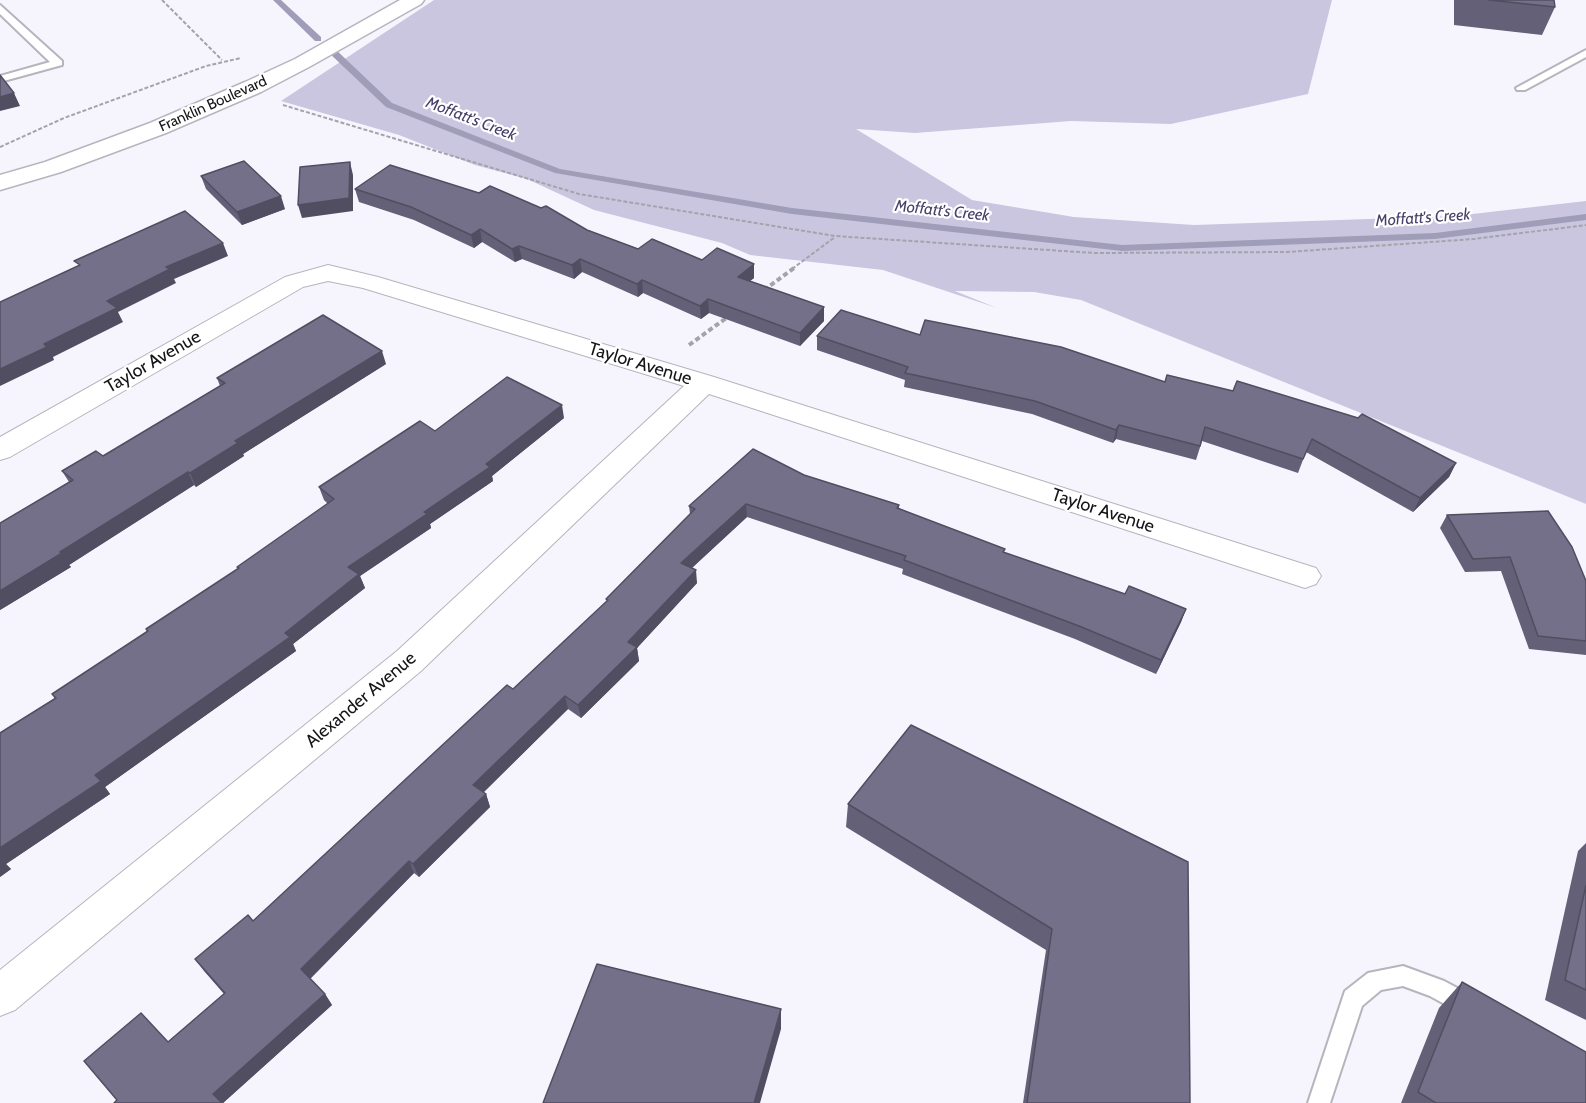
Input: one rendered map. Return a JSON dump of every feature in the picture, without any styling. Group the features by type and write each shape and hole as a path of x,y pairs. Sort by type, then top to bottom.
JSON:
{"main road":[{"name":"Franklin Boulevard","path":"349,28 379,0"},
{"name":"Franklin Boulevard","path":"0,183 53,167 158,129 349,28 414,0"},
{"name":"Franklin Boulevard","path":"0,162 294,57"}],"street":[{"name":"Taylor Avenue","path":"0,450 294,282 328,273 369,282 704,383 1305,576"},
{"name":"Alexander Avenue","path":"0,996 409,661 704,383"}],"lane":[{"path":"0,8 34,43 58,63 0,79"},
{"path":"1521,88 1586,53"},
{"path":"1318,1102 1353,999 1376,980 1403,976 1436,988 1486,1016"}],"path":[{"path":"162,0 222,60"},
{"path":"0,147 64,118 222,60 246,57"},
{"path":"276,103 579,194 835,236 1094,253 1287,252 1474,239 1586,225"},
{"path":"761,292 835,236"},
{"path":"659,370 734,312"}],"shaded area":[{"path":"434,0 1332,0 1308,94 1171,124 1071,121 915,133 856,129 972,200 1074,217 1194,225 1455,216 1586,201 1586,504 1081,300 1034,292 955,291 997,308 883,270 750,255 722,243 594,210 527,179 475,165 399,135 281,101"}],"building":[{"path":"1489,0 1554,0 1555,7"},
{"path":"0,75 14,93 0,97"},
{"path":"244,161 281,196 237,212 201,176"},
{"path":"350,162 349,198 298,205 300,167"},
{"path":"390,165 479,193 490,186 541,208 546,206 587,230 638,249 652,239 702,260 717,248 754,264 738,277 824,307 800,333 708,299 700,306 642,280 637,284 580,259 572,265 519,246 512,249 480,229 471,235 411,207 355,189"},
{"path":"185,211 223,243 166,267 170,269 107,301 117,308 44,344 47,347 0,369 0,302 80,265 74,261"},
{"path":"841,310 920,335 925,320 1061,347 1165,382 1167,375 1233,391 1237,381 1358,418 1362,414 1456,463 1420,498 1312,439 1303,459 1205,427 1200,446 1119,425 1116,430 1035,401 905,373 908,367 817,336"},
{"path":"323,315 382,351 235,441 238,443 0,591 0,523 73,480 62,471 96,451 103,456 225,383 217,378"},
{"path":"507,377 562,405 486,464 490,467 424,512 427,514 348,567 359,574 285,633 290,637 95,775 101,781 0,848 0,733 56,698 52,694 148,631 146,629 239,568 237,567 334,499 319,487 420,421 435,431"},
{"path":"753,449 804,475 899,505 897,508 1005,549 1003,552 1125,594 1129,586 1186,609 1161,660 1079,626 904,560 906,556 746,504 681,563 696,570 628,642 637,647 578,705 565,696 473,785 486,794 413,864 409,861 301,969 325,994 213,1094 220,1103 114,1103 117,1100 84,1061 141,1013 168,1042 225,993 195,959 248,915 253,921 507,685 513,689 608,600 606,599 695,509 689,506"},
{"path":"1548,511 1572,547 1586,581 1586,641 1538,636 1510,557 1473,559 1447,515"},
{"path":"911,725 1188,862 1190,1103 1027,1103 1052,929 848,804"},
{"path":"1586,885 1586,990 1565,980"},
{"path":"597,964 781,1009 754,1103 543,1103"},
{"path":"1462,982 1586,1052 1586,1103 1436,1103 1418,1092"}],"waterway":[{"name":"Moffatt's Creek","path":"277,0 318,39"},
{"name":"Moffatt's Creek","path":"330,49 389,105 558,171 792,211 1122,248 1435,236 1586,217"}]}
